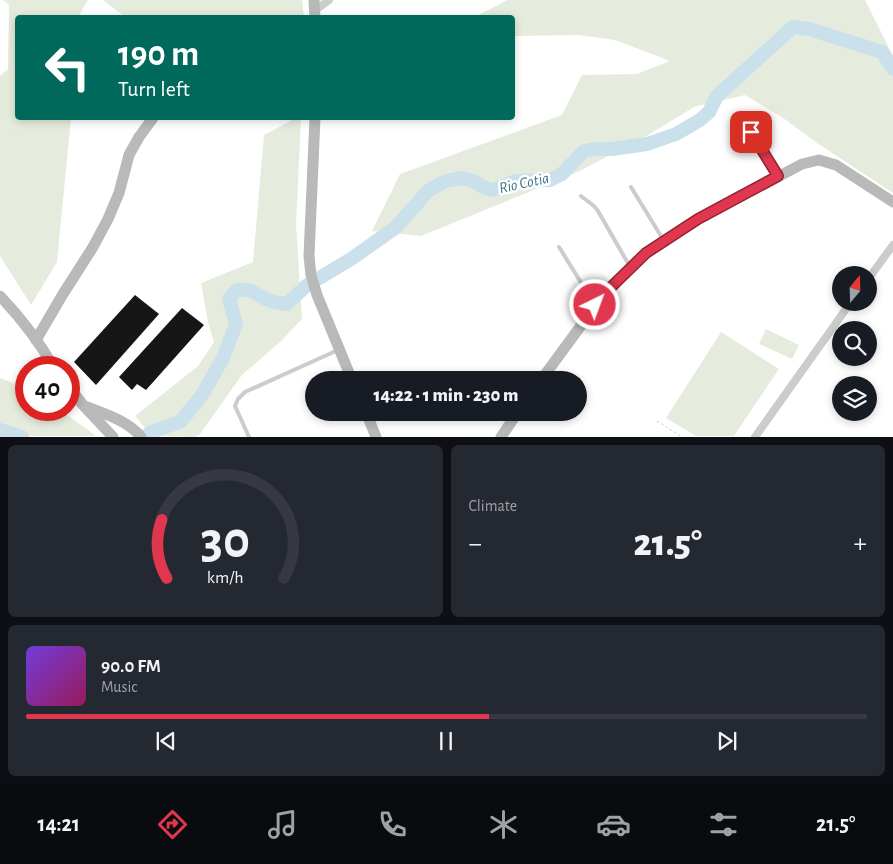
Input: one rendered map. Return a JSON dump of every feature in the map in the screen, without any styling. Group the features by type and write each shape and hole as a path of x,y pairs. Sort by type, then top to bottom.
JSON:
{"street":[{"path":"314,10 329,0"},
{"path":"36,340 93,247 119,193 129,156 139,137 152,120"},
{"path":"315,120 309,256 310,275 349,371"},
{"path":"548,371 595,305 646,253 698,219 802,164 819,160 836,165 893,202"},
{"path":"877,266 893,244"},
{"path":"0,296 16,312 46,356"},
{"path":"755,436 845,311"},
{"path":"80,401 113,436"},
{"path":"83,405 122,422 139,434"},
{"path":"370,421 376,436"},
{"path":"501,436 512,421"}],"lane":[{"path":"751,132 778,176"},
{"path":"631,187 664,241"},
{"path":"581,196 598,211 631,268"},
{"path":"559,247 595,305"},
{"path":"250,436 235,406 238,399 245,392 340,349"}],"path":[{"path":"657,421 682,436"}],"green space":[{"path":"3,0 88,0 79,15 15,15 15,120 71,120 57,262 31,305 0,256 0,76 8,69 9,5"},
{"path":"103,0 302,0 304,15 122,15"},
{"path":"507,0 865,0 893,56 893,193 817,143 786,120 745,95 694,107 648,135 578,172 421,236 372,231 400,174 562,115 582,75 637,74 670,61 615,40 578,35 515,36 515,15 479,15"},
{"path":"292,120 301,120 296,224 302,319 281,341 242,375 200,434 195,437 152,436 135,416 198,366 214,342 208,322 201,283 253,262 264,135"},
{"path":"766,329 799,345 792,359 759,344"},
{"path":"721,332 779,369 734,436 696,436 666,418"},
{"path":"0,378 15,384 15,421 76,421 95,436 0,436"}],"building":[{"path":"135,295 159,314 96,385 80,368 79,356"},
{"path":"182,308 204,325 146,390 137,384 132,390 119,377"}],"waterway":[{"name":"Rio Cotia","path":"145,437 151,432 180,422 202,395 223,358 236,324 229,299 237,290 249,290 266,299 287,304 306,286 351,259 395,228 429,190 446,181 461,178 473,181 492,190 516,181 550,180 562,174 584,151 647,144 676,134 700,120 709,112 717,96 793,27 809,29 882,52 893,69"},
{"name":"Rio Cotia","path":"0,430 22,437"}],"route":[{"path":"595,305 646,253 698,219 778,176 751,132"}]}
